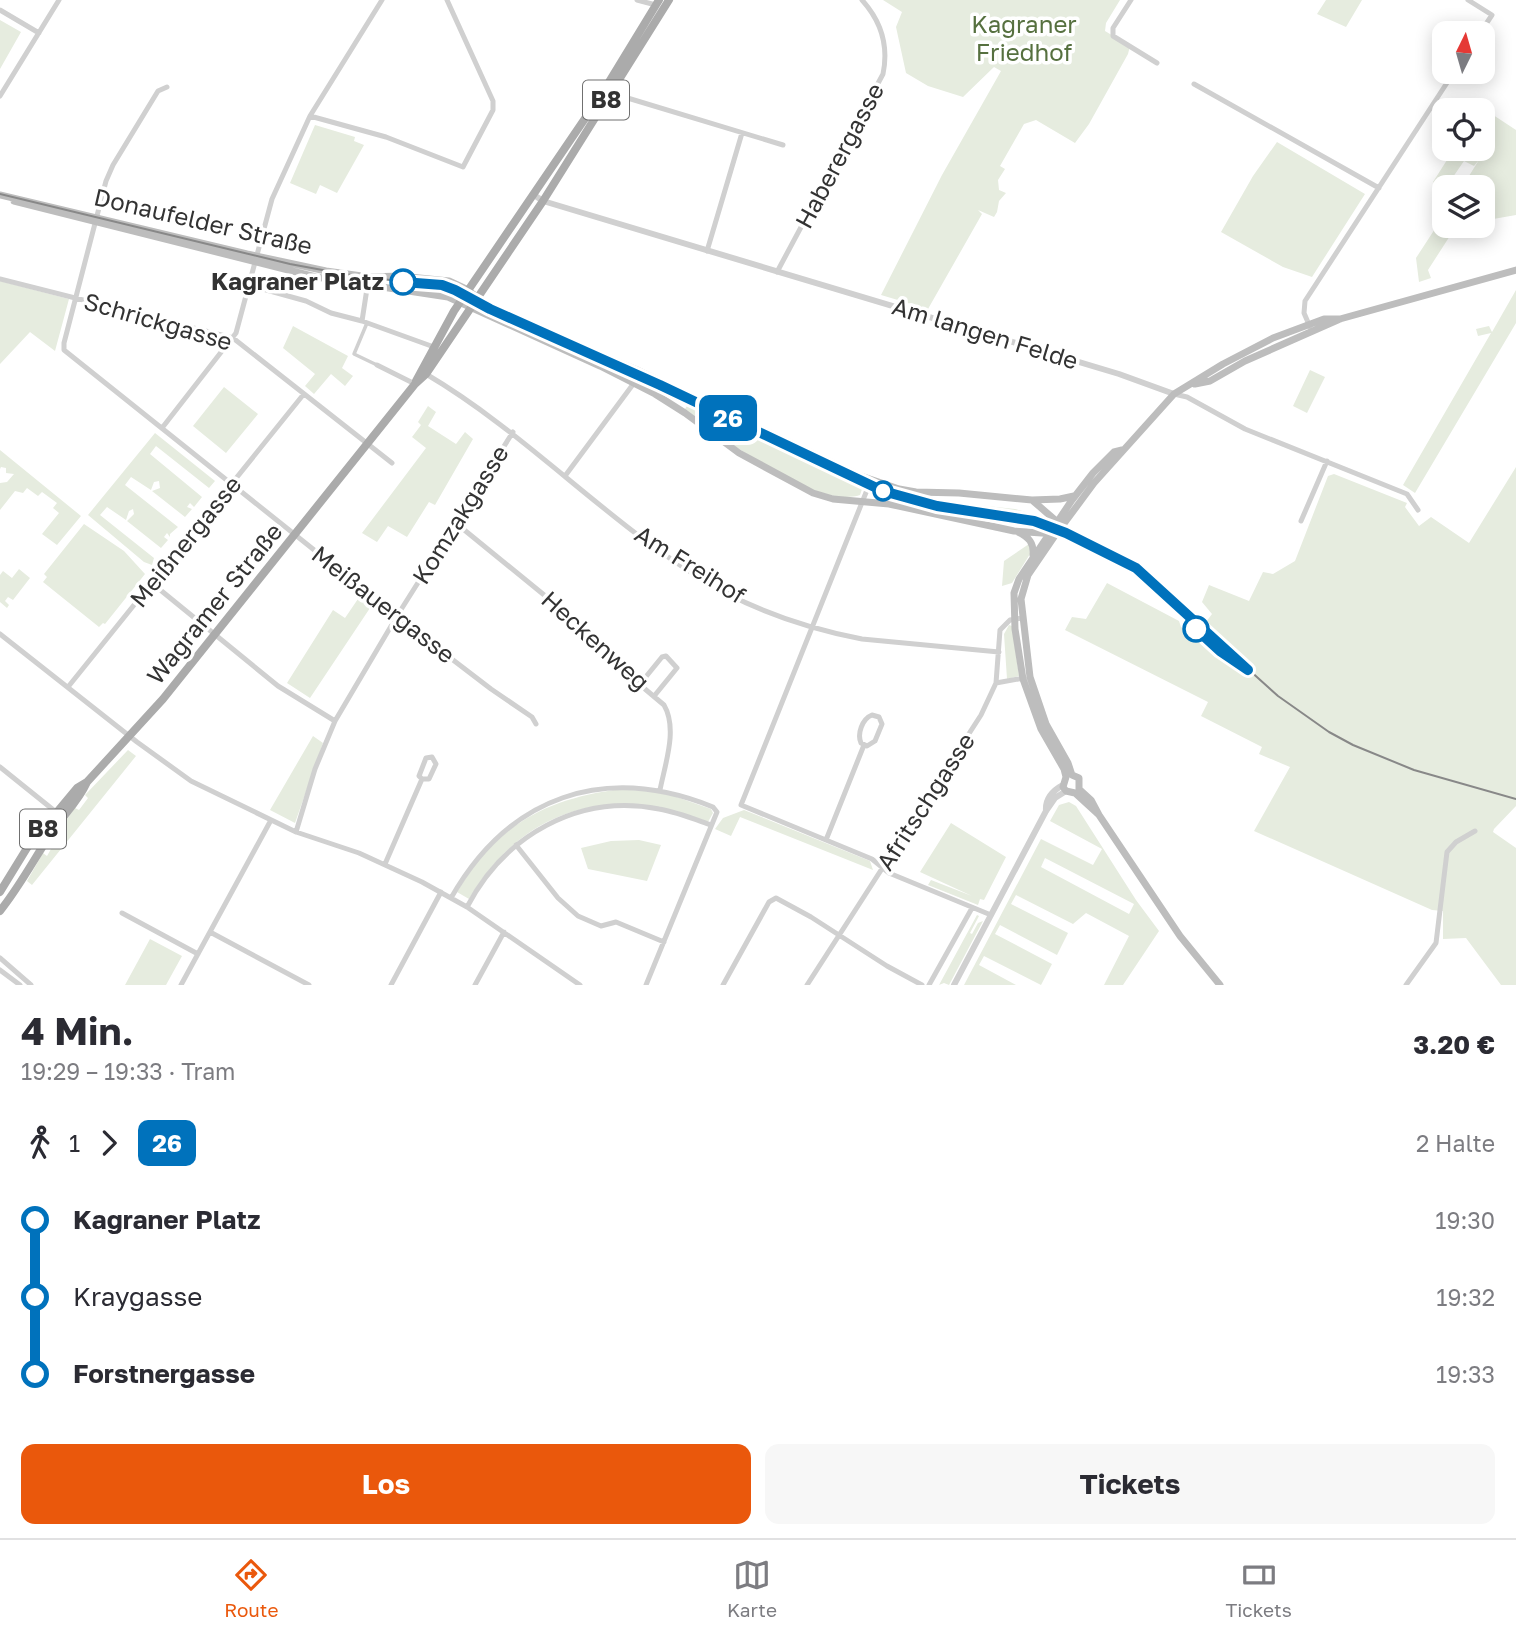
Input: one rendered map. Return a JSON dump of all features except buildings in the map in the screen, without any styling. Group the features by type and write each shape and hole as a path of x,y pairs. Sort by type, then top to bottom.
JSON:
{"main road":[{"name":"Wagramer Straße","path":"0,892 27,848 77,788 87,782 130,736 415,384 426,374 543,201 669,0"},
{"name":"Wagramer Straße","path":"415,384 461,302 601,95 657,3"},
{"name":"Donaufelder Straße","path":"0,196 254,260 439,295 471,307"},
{"path":"1192,385 1210,381 1245,361 1340,319 1516,270"},
{"name":"Donaufelder Straße","path":"368,280 400,276 442,279 477,297"},
{"path":"477,297 871,480 916,492 1032,500 1075,496"},
{"path":"471,307 634,383 677,407 739,453 803,488 827,498 915,509 1014,531 1028,537 1032,558"},
{"path":"1071,790 1068,763 1046,724 1027,678 1015,590 1019,579 1055,529 1174,394 1273,338 1324,319 1340,319"},
{"path":"1018,618 1024,583 1075,496 1114,452 1122,450"},
{"path":"1032,500 1055,529"},
{"path":"1014,531 1055,529"},
{"path":"1069,776 1080,780 1071,790"},
{"name":"Wagramer Straße","path":"0,911 24,880 51,833 82,794 87,782"},
{"path":"1071,790 1091,800 1180,936 1220,985"}],"street":[{"path":"0,96 59,0"},
{"path":"162,428 233,338 272,199 310,116 382,0"},
{"path":"310,116 386,137 463,167 493,110 493,102 447,0"},
{"path":"637,0 657,3"},
{"name":"Haberergasse","path":"777,272 883,74 886,49 882,32 862,0"},
{"path":"1131,0 1112,34 1114,38 1157,63"},
{"path":"1468,0 1492,15 1488,21"},
{"path":"0,10 39,33"},
{"path":"1194,84 1378,188"},
{"path":"1312,332 1303,310 1305,301 1446,84"},
{"path":"77,298 106,181 159,91 167,86"},
{"path":"611,93 783,145"},
{"path":"707,251 742,133"},
{"name":"Am langen Felde","path":"534,195 543,201 1060,356 1187,397 1245,429 1407,494 1418,510"},
{"name":"Schrickgasse","path":"0,279 233,338 367,445"},
{"path":"368,280 365,322 354,354 415,384"},
{"path":"248,285 287,295 331,313 365,322 434,347"},
{"name":"Meißauergasse","path":"77,298 64,343 66,352 294,536 483,683 532,717 536,724"},
{"name":"Am Freihof","path":"426,374 513,432 644,539 707,582 743,601 812,627 862,639 999,652"},
{"path":"565,475 634,383"},
{"name":"Meißnergasse","path":"68,687 303,395"},
{"name":"Komzakgasse","path":"296,832 311,782 335,721 397,616 513,432"},
{"path":"367,445 392,463"},
{"path":"1301,521 1327,461"},
{"path":"871,480 741,805 872,858 889,873 991,915"},
{"name":"Heckenweg","path":"457,524 587,630 595,647 666,707 671,723 660,790"},
{"path":"1055,529 1141,570"},
{"path":"1055,529 1132,561 1164,591 1185,606"},
{"path":"153,584 284,690 335,721"},
{"name":"Afritschgasse","path":"807,985 981,715 996,683 1000,630 1004,624 1018,618"},
{"path":"0,634 191,781 296,832 385,863 441,892 580,985"},
{"path":"640,684 662,657 666,656 677,668 655,695"},
{"path":"996,683 1027,678"},
{"path":"872,715 879,717 882,724 875,741 864,745 859,736 865,720 872,715"},
{"path":"826,840 864,745"},
{"path":"0,767 57,812"},
{"path":"385,863 422,779"},
{"path":"451,898 467,870 487,846 514,823 541,807 568,796 625,787 660,790 715,808 717,812 646,985"},
{"path":"954,985 1046,811 1051,794 1071,790"},
{"path":"467,907 489,872 516,845 556,820 586,810 610,806 657,808 710,825"},
{"path":"181,985 271,820"},
{"path":"1406,985 1436,943 1441,884 1447,852 1456,842 1475,831"},
{"path":"516,845 558,898 578,916 601,926 617,922 664,942"},
{"path":"391,985 441,892"},
{"path":"723,985 772,899 779,899 922,985"},
{"path":"929,985 972,908"},
{"path":"122,914 198,954"},
{"path":"210,932 309,985"},
{"path":"475,985 504,932"},
{"path":"0,958 31,985"},
{"path":"0,970 20,985"}],"green space":[{"name":"Kagraner Friedhof","path":"883,0 1120,0 1106,23 1105,31 1130,46 1089,124 1075,143 1036,120 1024,124 1000,166 1005,169 998,180 999,190 1006,193 999,201 997,212 994,217 978,210 982,214 928,309 881,295 942,175 1001,71 994,67 963,97 928,86 906,73 896,27 902,12"},
{"path":"1326,0 1362,0 1346,27 1317,14"},
{"path":"0,20 21,32 0,69"},
{"path":"1495,116 1516,130 1516,215 1495,219 1495,175 1470,175 1478,161 1495,161"},
{"path":"315,125 355,137 354,141 364,145 337,193 320,185 316,194 290,183"},
{"path":"1277,142 1365,194 1312,277 1283,267 1221,232 1253,176"},
{"path":"1446,161 1464,161 1454,175 1437,175"},
{"path":"1464,161 1478,161 1474,166"},
{"path":"1432,233 1432,238 1449,238 1428,270 1431,278 1419,282 1416,258"},
{"path":"0,281 69,299 55,351 30,332 0,364"},
{"path":"1516,290 1516,323 1415,493 1403,485 1491,333 1478,336 1476,329 1489,326 1492,332"},
{"path":"293,326 348,356 342,368 353,376 345,386 331,374 314,394 305,386 315,374 283,348"},
{"path":"1310,370 1325,377 1307,413 1293,406"},
{"path":"224,387 258,414 226,453 193,426"},
{"path":"688,404 807,460 806,462 863,486 860,495 841,497 794,482 721,436 685,409"},
{"path":"428,406 436,412 428,426 456,444 465,432 473,439 435,505 429,502 407,537 388,526 377,542 362,533 426,448 412,437 421,425 418,422"},
{"path":"155,433 215,481 209,488 156,446 150,454 202,497 194,507 190,503 187,507 192,509 185,517 152,491 160,488 159,481 154,482 151,490 131,477 125,485 178,527 170,537 167,533 164,537 168,540 161,548 127,521 134,514 133,509 129,511 126,520 107,507 100,515 154,558 152,565 144,562 88,515"},
{"path":"0,450 81,516 57,545 42,534 59,513 53,508 57,503 42,492 38,496 27,488 23,493 15,491 0,510 0,483 7,482 14,474 6,473 6,468 0,469"},
{"path":"1516,467 1516,806 1493,832 1516,848 1516,985 1501,985 1466,938 1443,939 1443,911 1432,910 1254,831 1290,767 1259,754 1262,747 1201,716 1208,702 1065,630 1072,617 1086,619 1107,583 1179,621 1181,627 1191,633 1200,630 1212,614 1202,602 1209,585 1249,601 1263,572 1273,574 1295,561 1328,476 1334,474 1407,503 1405,507 1419,526 1431,517 1469,543"},
{"path":"958,503 1015,509 1036,515 1038,519 956,508"},
{"path":"84,524 124,551 145,574 105,624 99,627 43,582 47,577 44,574"},
{"path":"1029,544 1030,554 1012,583 1002,586 1004,561"},
{"path":"19,569 30,578 13,600 8,597 5,601 9,605 7,608 0,602 0,575 3,571 12,578"},
{"path":"360,596 372,605 310,698 287,683 333,610 345,618"},
{"path":"1009,625 1012,626 1019,676 1007,679 1004,634"},
{"path":"313,736 323,743 295,823 270,810"},
{"path":"128,750 136,756 32,885 27,881 43,853 47,856 55,842 52,839 75,808 79,810 88,798 85,795"},
{"path":"622,789 665,793 711,809 713,813 708,822 672,811 637,805 604,805 572,812 543,824 516,843 491,868 469,899 457,892 489,849 526,819 570,799"},
{"path":"1069,802 1076,806 1159,931 1123,985 1104,985 1129,936 1086,913 1073,924 1016,895 1011,904 1068,933 1057,955 1000,925 995,934 1052,964 1041,985 984,956 979,965 1016,985 964,985 1041,839 1093,865 1102,849 1050,821 1059,805","holes":["1045,858 1134,904 1129,914 1041,867"]},
{"path":"744,810 870,861 873,870 740,817 731,836 715,829 723,818"},
{"path":"951,823 1006,857 984,900 980,899 978,905 928,885 931,880 972,896 920,872"},
{"path":"639,840 661,845 647,881 588,869 581,848 611,841"},
{"path":"977,915 979,916 970,933 983,921 949,985 939,985"},
{"path":"150,939 182,956 166,985 125,985"}],"tram line":[{"path":"0,194 290,264 451,288 490,309 660,385 879,489 926,504 1023,519 1060,530 1136,568 1278,696 1329,732 1414,770 1516,799"},
{"name":"26","path":"403,282 442,285 455,290 490,309 660,385 883,491 961,511 1034,521 1066,533 1136,568 1248,670 1230,659 1196,629"}],"place":[{"name":"Kagraner Platz","path":"403,282"}]}
